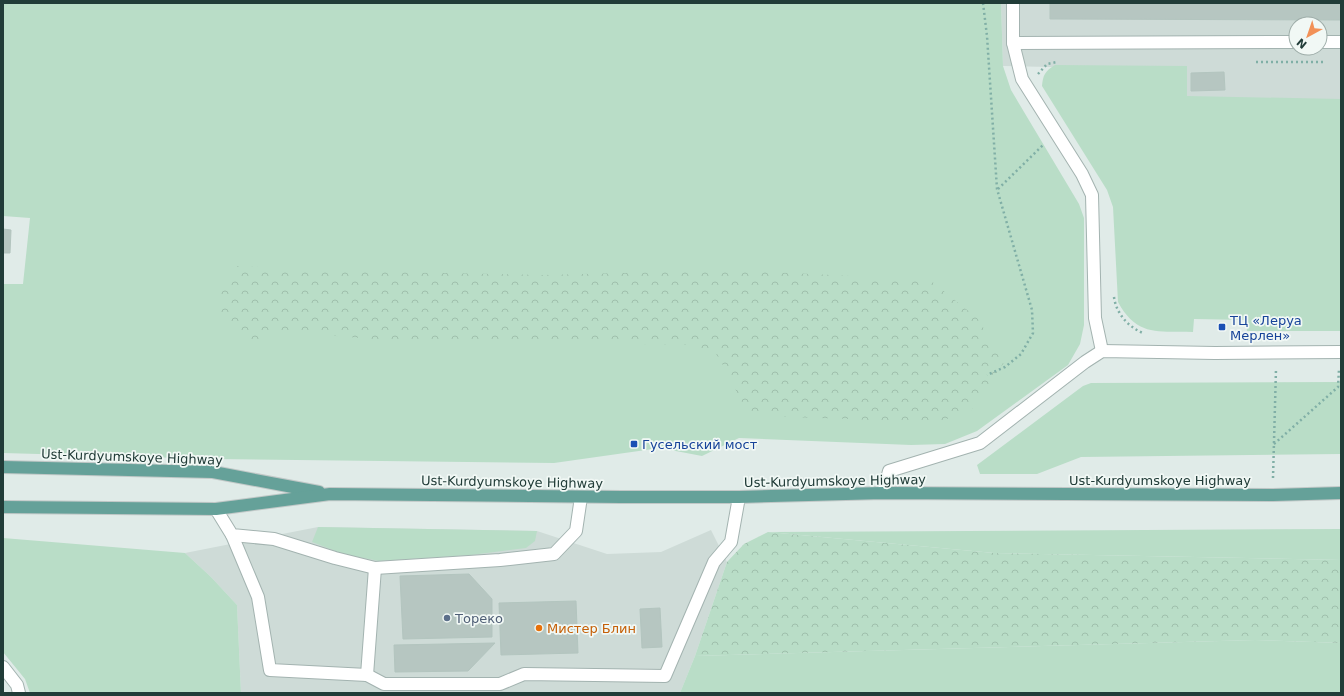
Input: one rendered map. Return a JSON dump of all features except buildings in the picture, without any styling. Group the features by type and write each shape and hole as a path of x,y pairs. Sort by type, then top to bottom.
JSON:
{"main road":[{"name":"Ust-Kurdyumskoye Highway","path":"3,467 213,472 330,494"},
{"name":"Ust-Kurdyumskoye Highway","path":"3,507 216,508 330,494 739,497 883,493 1273,495 1341,493"}],"street":[{"path":"1013,3 1013,42 1022,79 1082,174 1092,195 1095,318 1102,351"},
{"path":"1013,42 1288,42"},
{"path":"1328,42 1341,42"},
{"path":"883,493 889,471 980,443 1085,362 1102,351 1340,352"},
{"path":"232,535 274,540 375,568 500,560 554,554 576,531 581,497"},
{"path":"216,508 232,535 258,597 270,670 367,675 384,684 500,684 524,674 665,676 714,562 731,542 739,497"},
{"path":"367,675 375,568"},
{"path":"3,667 17,685 19,693"}],"path":[{"path":"983,3 987,36 997,189 1032,310 1033,333 1021,354 1005,367 987,374"},
{"path":"1038,80 1038,74 1046,64 1064,62"},
{"path":"1254,62 1333,62"},
{"path":"997,189 1032,154 1057,133"},
{"path":"1113,291 1115,303 1122,318 1133,329 1147,334"},
{"path":"1273,495 1276,352"},
{"path":"1274,444 1338,387 1340,352"}],"shaded area":[{"path":"1001,3 1341,3 1341,101 1184,100 1185,70 1003,66"},
{"path":"318,527 537,531 607,554 661,552 711,530 727,562 695,656 680,693 241,693 237,605 211,577 185,553"}],"green space":[{"path":"3,3 1001,3 1003,66 1011,90 1079,204 1084,218 1084,325 1080,344 1068,365 977,431 945,444 911,445 739,438 702,456 660,448 554,463 215,459 3,453 3,284 23,284 30,218 3,216"},
{"path":"1055,65 1187,66 1187,96 1341,99 1341,331 1247,331 1246,320 1194,319 1193,332 1169,332 1150,330 1141,327 1133,321 1125,313 1118,302 1113,207 1107,190 1042,86 1045,74"},
{"path":"237,266 340,271 544,275 734,270 930,280 977,318 1005,361 970,412 930,424 755,414 741,401 727,372 715,352 688,345 580,343 433,344 324,335 271,333 260,343 235,332 219,315 220,290"},
{"path":"1341,382 1341,454 1081,457 1037,474 980,474 977,465 1083,386 1091,383"},
{"path":"318,527 537,531 535,541 526,548 471,555 379,561 343,554 312,542"},
{"path":"1341,529 1341,560 994,553 768,532"},
{"path":"768,532 994,553 1341,560 1341,643 1255,640 695,656 727,562 744,544"},
{"path":"3,538 185,553 211,577 237,605 241,693 30,693 25,679 3,652"},
{"path":"1255,640 1341,643 1341,693 680,693 695,656"}],"place":[{"name":"ТЦ «Леруа Мерлен»","path":"1222,327"},
{"name":"Гусельский мост","path":"634,444"},
{"name":"Тореко","path":"447,618"},
{"name":"Мистер Блин","path":"539,628"}]}
